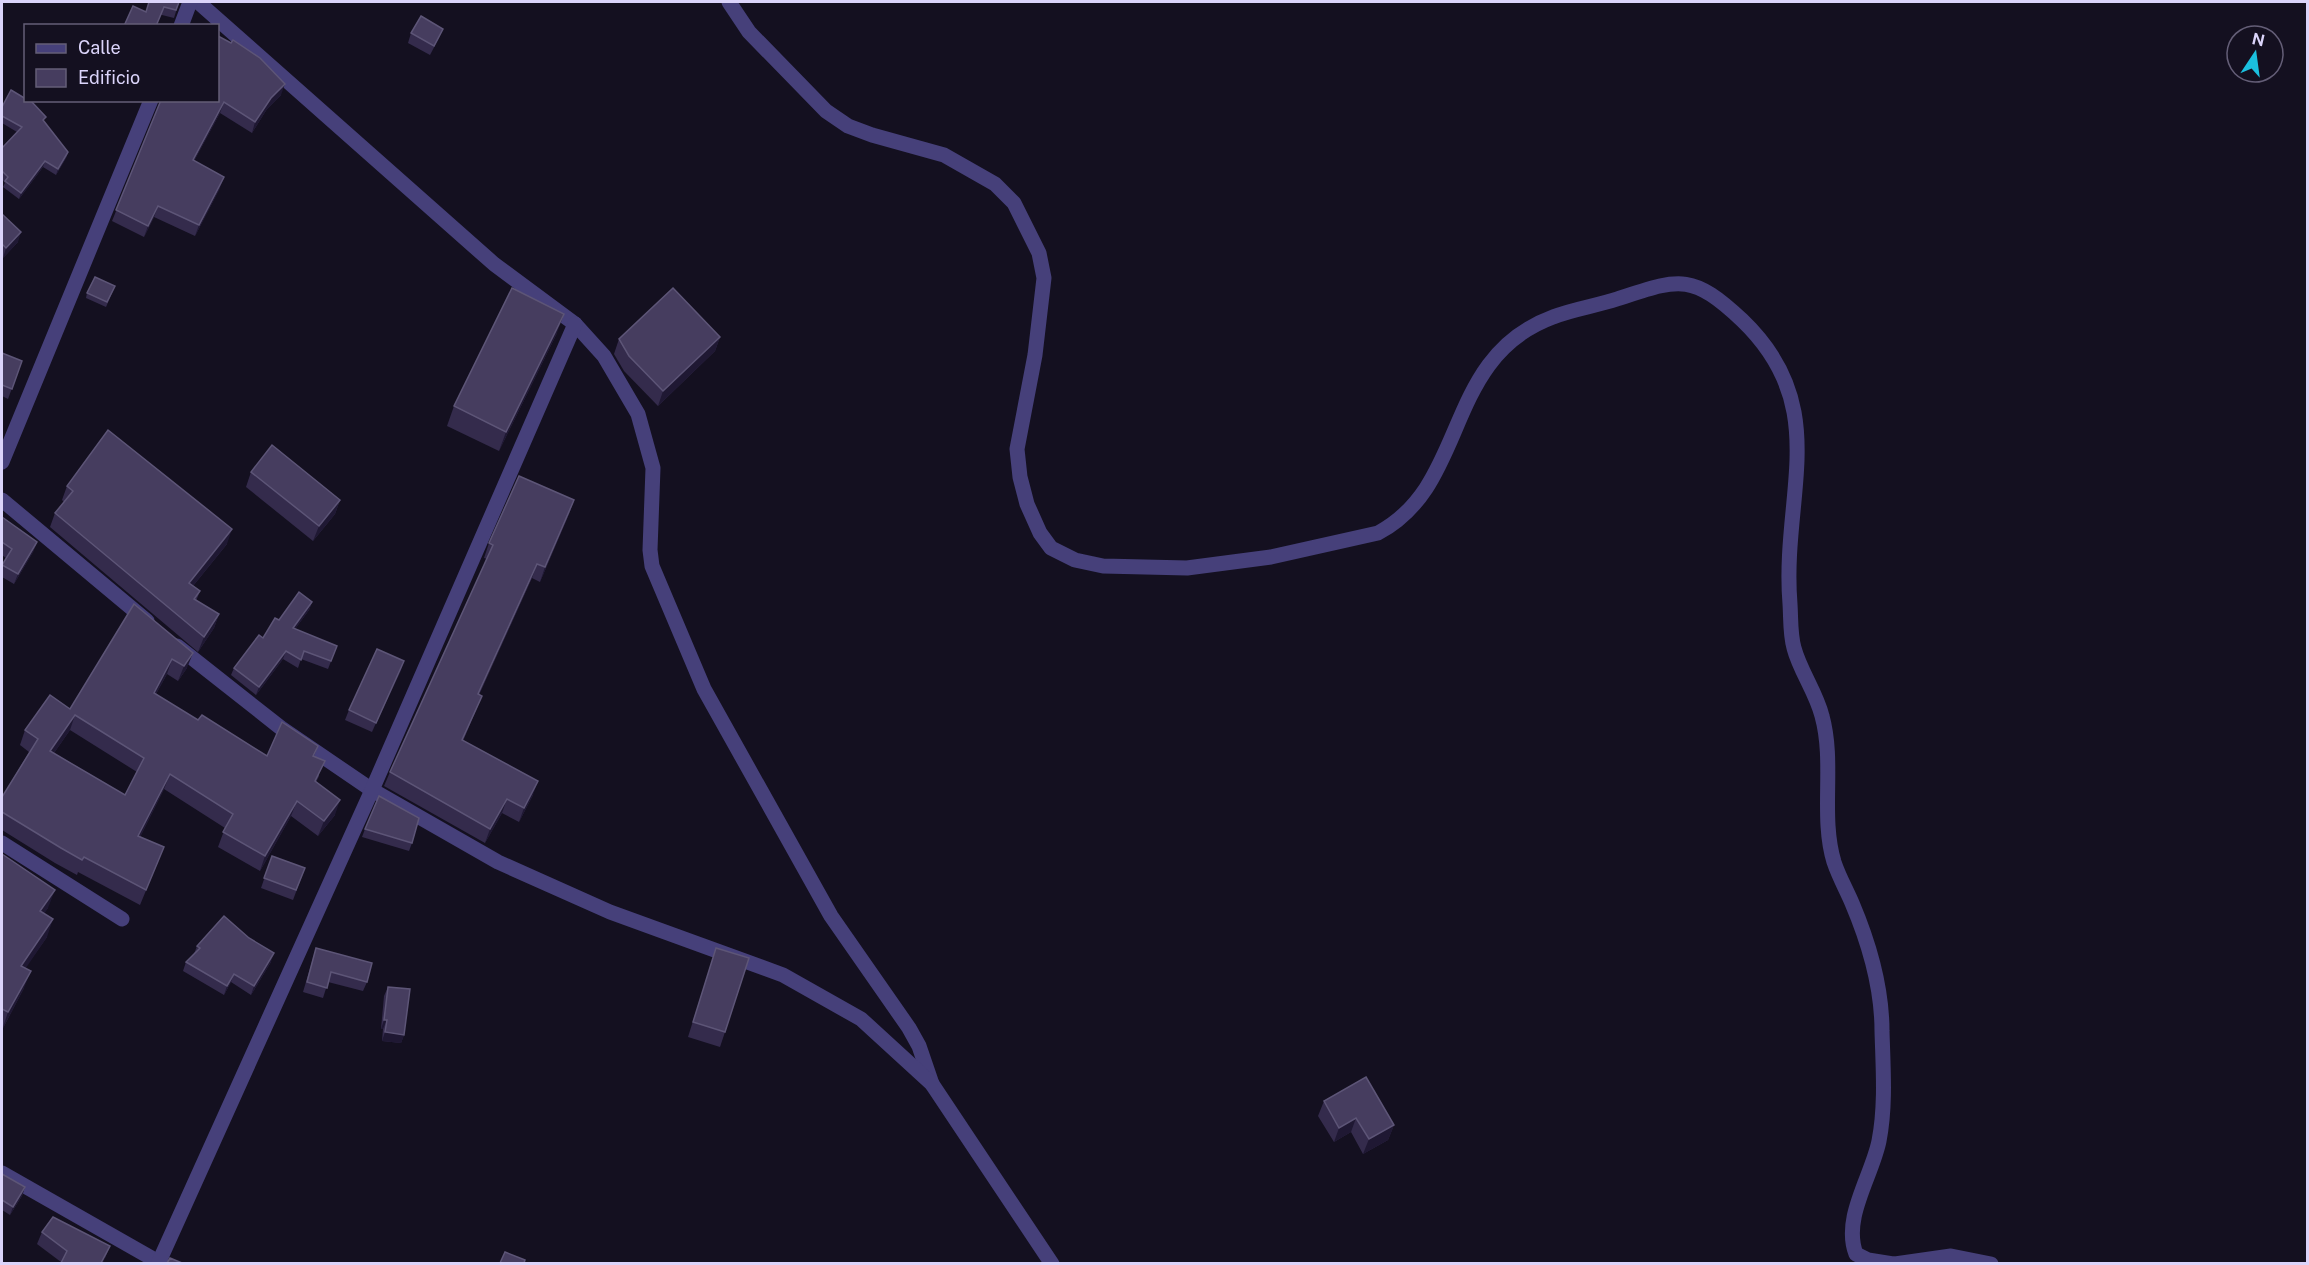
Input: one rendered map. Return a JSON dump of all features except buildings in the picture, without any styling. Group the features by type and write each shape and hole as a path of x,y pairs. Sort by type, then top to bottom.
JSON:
{"street":[{"path":"182,24 190,2"},
{"path":"198,2 494,264 575,324 604,356 638,414 653,468 650,550 652,566 704,689 831,916 909,1028 919,1046 932,1083"},
{"path":"729,2 749,32 826,111 848,126 864,132 944,154 995,184 1014,203 1039,253 1044,278 1035,355 1017,449 1020,477 1040,533 1051,548 1075,560 1131,569 1187,568 1271,557 1378,533 1392,526 1409,510 1429,483 1446,453 1469,396 1486,365 1504,344 1529,327 1555,316 1616,300 1656,285 1679,282 1698,286 1721,300 1765,342 1788,386 1796,411 1798,440 1787,576 1794,650 1822,716 1833,859 1852,904 1879,983 1883,1111 1878,1144 1857,1205 1852,1245 1856,1254 1868,1260 1894,1263 1951,1256 1991,1263"},
{"path":"2,462 150,102"},
{"path":"2,1173 160,1263 372,790 575,324"},
{"path":"2,500 281,728 372,790 498,861 610,912 783,975 861,1019 932,1083 1052,1263"},
{"path":"2,843 122,919"}]}
